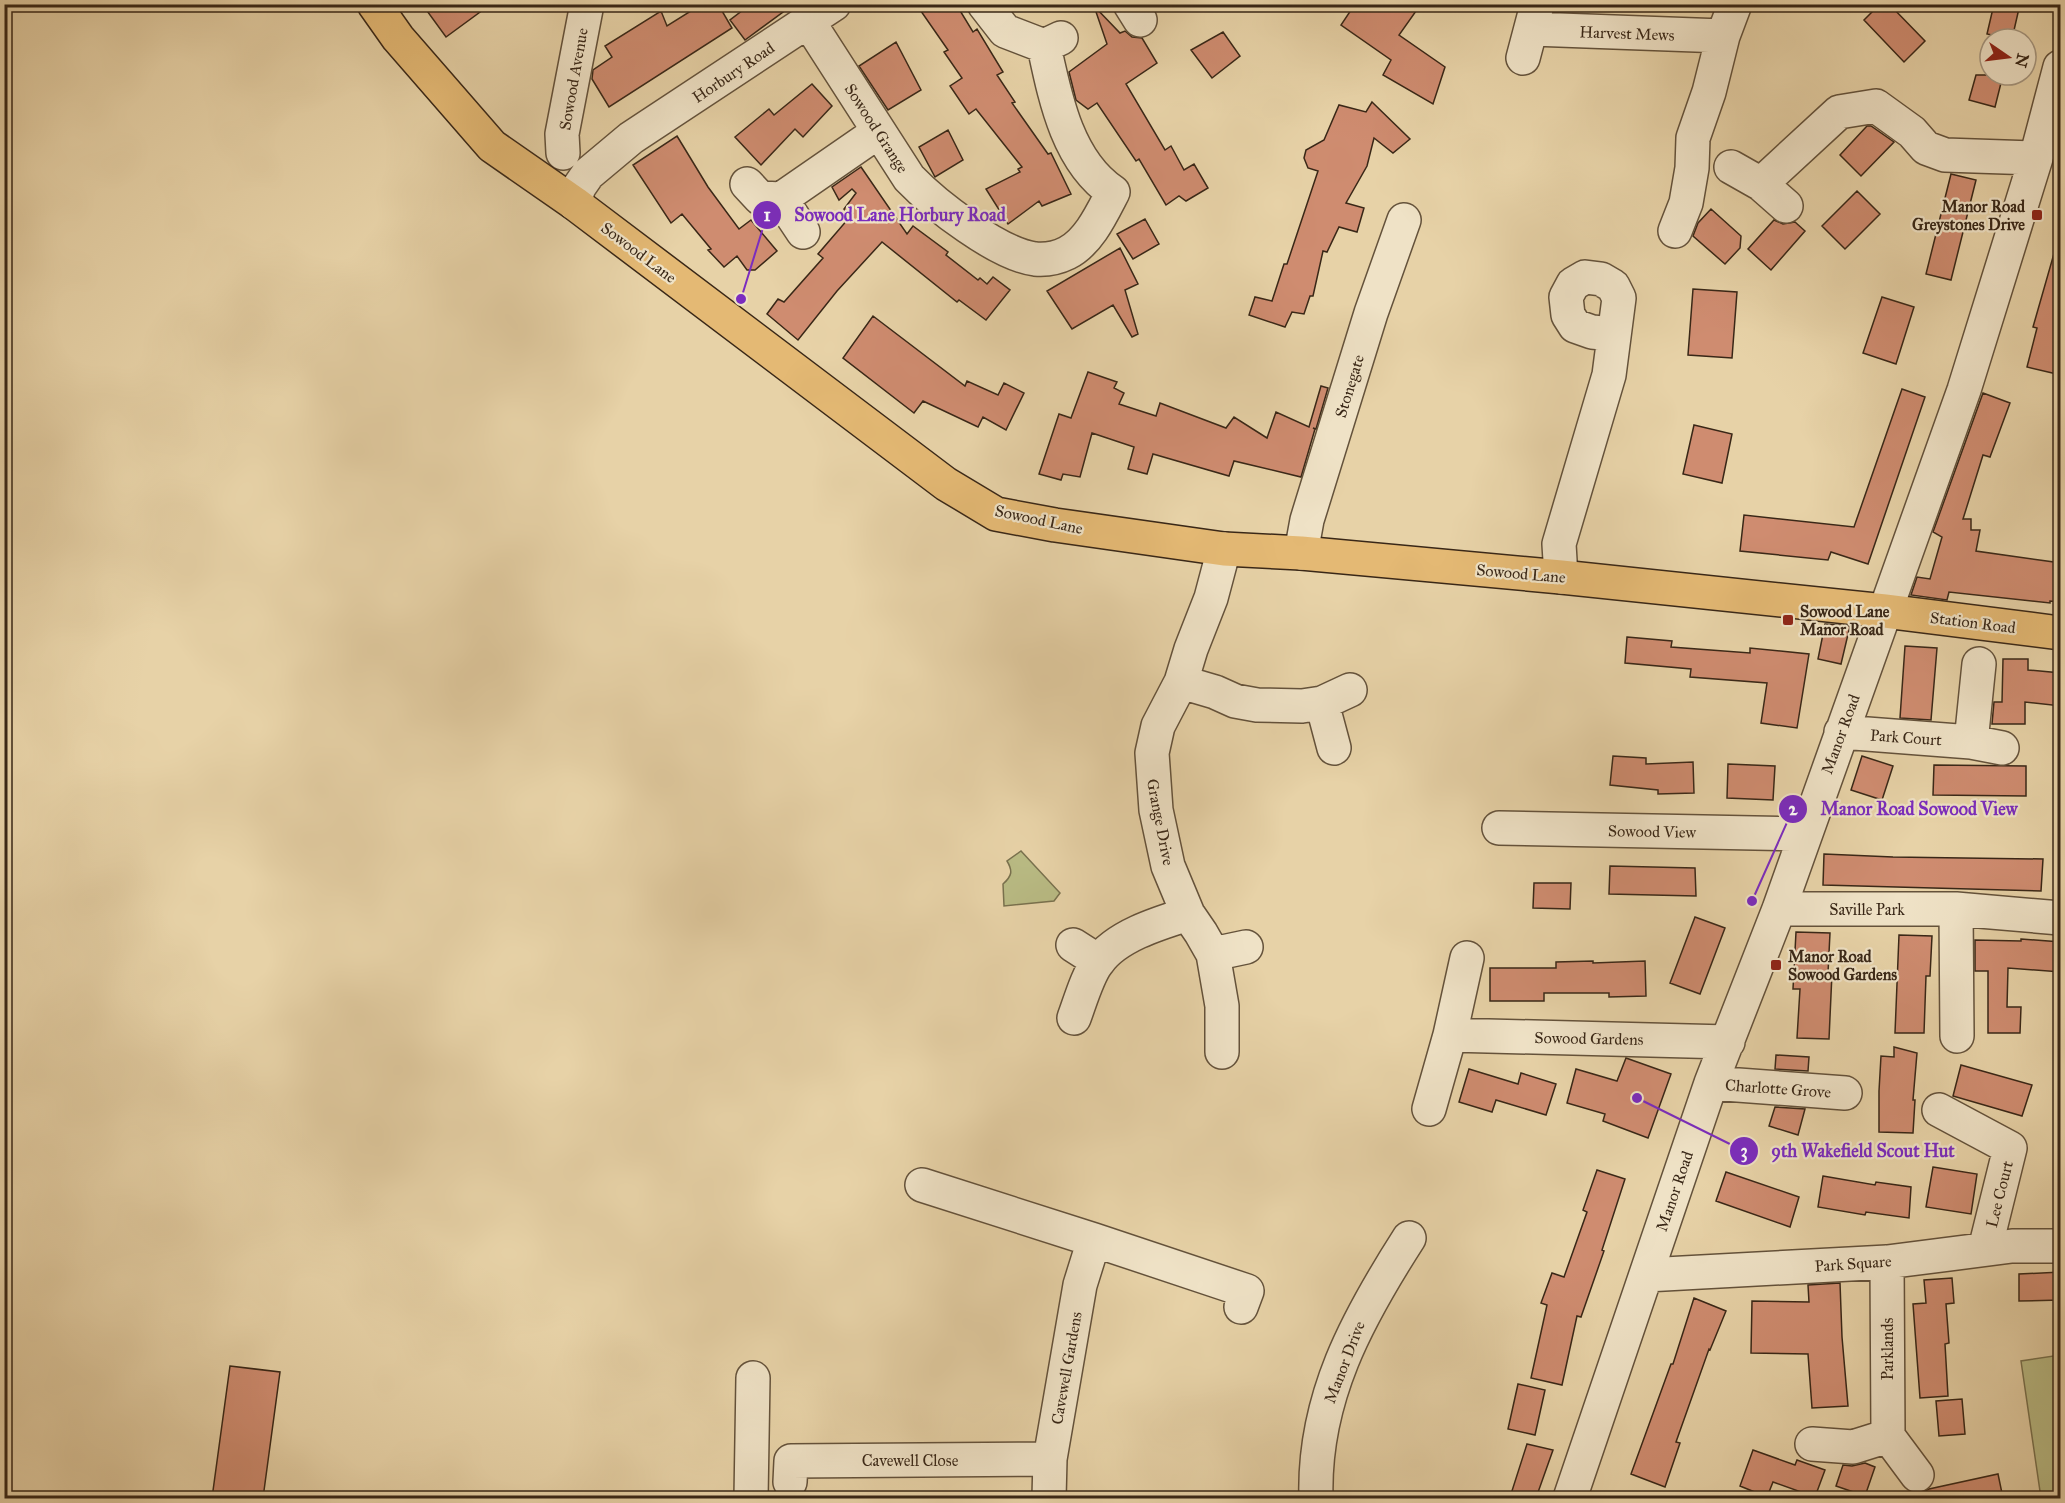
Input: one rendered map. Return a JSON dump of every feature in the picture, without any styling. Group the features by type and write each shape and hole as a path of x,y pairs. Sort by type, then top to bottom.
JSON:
{"main road":[{"name":"Sowood Lane","path":"374,4 398,38 492,146 574,203 936,477 996,514 1055,525 1224,549 1300,553 1560,577 1886,611"},
{"name":"Station Road","path":"1886,611 2061,633"}],"street":[{"name":"Sowood Avenue","path":"563,153 562,134 587,4"},
{"name":"Sowood Grange","path":"821,13 878,132 909,178 952,216 1017,254 1036,259 1052,259 1069,253 1083,241 1113,192 1101,184 1071,140 1050,76 1052,42 1005,32 984,4"},
{"path":"1675,231 1686,203 1694,138 1709,92 1723,36 1736,4"},
{"name":"Horbury Road","path":"574,203 579,187 588,174 631,138 821,13"},
{"name":"Harvest Mews","path":"1531,31 1723,36"},
{"name":"Manor Road","path":"1570,1498 1711,1083 1779,909 1964,390 2036,158 2061,67"},
{"path":"1761,184 1839,112 1876,106 1912,132 1926,148 1945,155 2036,158"},
{"path":"747,184 760,198 781,199 878,132"},
{"name":"Horbury Road","path":"492,146 518,153 548,155 631,138"},
{"path":"1731,167 1761,184 1786,206"},
{"path":"781,199 802,232"},
{"name":"Stonegate","path":"1300,553 1307,520 1371,313 1404,220"},
{"path":"1560,577 1559,544 1609,375 1614,334"},
{"name":"Grange Drive","path":"1222,1052 1222,1006 1213,954 1188,914 1166,858 1152,780 1152,753 1158,726 1181,682 1211,598 1224,549"},
{"path":"1971,742 1979,664"},
{"path":"1181,682 1215,692 1235,701 1257,705 1302,706 1336,697 1334,748"},
{"name":"Park Court","path":"1841,732 1971,742 2002,748"},
{"name":"Sowood View","path":"1499,828 1804,834"},
{"name":"Saville Park","path":"1779,909 1956,909 2061,918"},
{"path":"1956,909 1957,1036"},
{"path":"1074,1018 1085,953 1117,944 1142,929 1188,914"},
{"path":"1213,954 1246,947"},
{"path":"1429,1109 1450,1035 1467,958"},
{"name":"Sowood Gardens","path":"1450,1035 1728,1042"},
{"name":"Charlotte Grove","path":"1711,1083 1845,1093"},
{"name":"Lee Court","path":"1939,1110 2010,1148 1985,1249"},
{"path":"922,1185 1247,1291 1241,1307"},
{"name":"Manor Drive","path":"1317,1498 1316,1468 1322,1423 1337,1371 1360,1320 1409,1239"},
{"name":"Cavewell Gardens","path":"1049,1498 1050,1459 1080,1285 1094,1240"},
{"name":"Park Square","path":"1646,1275 1887,1262 2012,1246 2061,1246"},
{"name":"Parklands","path":"1887,1262 1888,1436"},
{"path":"750,1498 753,1378"},
{"path":"1812,1444 1853,1448 1888,1436 1917,1475"},
{"name":"Cavewell Close","path":"790,1482 791,1461 1050,1459"}],"green space":[{"path":"1021,851 1060,893 1054,901 1004,906 1003,884 1011,873 1007,861"},
{"path":"2060,1355 2060,1498 2041,1498 2021,1361"}],"building":[{"path":"422,4 491,4 446,37"},
{"path":"702,4 718,4 732,28 609,107 592,79 593,70 612,57 605,46 661,11 667,26"},
{"path":"751,4 794,4 745,40 730,20"},
{"path":"916,4 956,4 973,32 977,29 1003,72 997,75 1015,102 1012,103 1048,154 1051,153 1071,194 1042,206 1039,201 1008,224 986,189 1020,172 1018,169 1022,167 976,109 969,114 950,86 962,78 944,52 948,50"},
{"path":"1355,4 1421,4 1399,35 1445,67 1433,104 1383,75 1391,60 1341,25"},
{"path":"1880,4 1889,4 1925,41 1904,62 1864,20"},
{"path":"1994,4 2020,4 2015,27 1989,27"},
{"path":"1094,6 1120,33 1125,31 1132,37 1142,38 1157,63 1126,84 1165,150 1171,146 1184,170 1194,164 1208,188 1186,201 1179,196 1166,205 1139,159 1136,161 1097,103 1088,109 1076,100 1069,72 1107,44"},
{"path":"1223,32 1240,56 1212,78 1191,50"},
{"path":"896,42 921,90 888,110 859,66"},
{"path":"1976,75 1978,75 1978,87 2000,87 1995,107 1969,100"},
{"path":"812,84 832,106 803,137 795,129 761,165 735,137 769,109 774,115"},
{"path":"1372,102 1410,139 1393,153 1374,138 1367,166 1346,203 1364,208 1357,232 1339,227 1327,252 1323,251 1313,296 1310,296 1304,314 1292,312 1285,327 1249,315 1255,297 1272,301 1284,264 1287,264 1318,171 1308,168 1304,158 1306,150 1324,140 1339,105 1366,112"},
{"path":"1867,126 1871,126 1894,142 1861,176 1840,155"},
{"path":"948,130 963,160 935,177 919,147"},
{"path":"677,136 708,187 739,229 751,220 777,251 755,270 747,270 737,256 724,267 708,250 711,249 682,214 671,223 633,165"},
{"path":"861,167 907,234 913,226 948,252 946,255 978,280 980,278 987,284 993,277 1010,290 986,320 959,300 957,302 882,242 837,291 798,340 767,314 778,299 784,302 823,258 818,254 849,218 844,209 856,193 852,189 839,200 832,187"},
{"path":"1951,174 1976,180 1951,280 1926,274"},
{"path":"1857,191 1880,214 1845,249 1822,226"},
{"path":"1711,209 1741,236 1740,248 1725,264 1693,236 1698,223"},
{"path":"1145,219 1159,244 1133,259 1117,234"},
{"path":"1774,220 1783,224 1795,222 1805,231 1771,270 1748,249"},
{"path":"1120,248 1138,284 1125,290 1138,334 1132,337 1113,305 1072,329 1047,291"},
{"path":"2055,250 2061,251 2061,375 2027,367 2037,328 2033,327"},
{"path":"1693,289 1737,292 1732,358 1688,355"},
{"path":"1882,297 1914,307 1896,364 1863,353"},
{"path":"873,316 965,386 967,381 998,395 1004,383 1024,393 1006,430 983,417 978,427 923,401 914,413 843,358"},
{"path":"1088,372 1117,382 1114,388 1124,393 1119,404 1156,416 1160,403 1226,428 1234,417 1267,438 1276,412 1309,427 1321,386 1328,388 1316,429 1313,428 1315,429 1301,477 1234,461 1229,476 1153,454 1147,474 1128,469 1134,447 1092,433 1080,477 1063,474 1061,480 1039,474 1059,414 1071,418"},
{"path":"1902,389 1925,397 1868,564 1831,552 1828,560 1740,551 1744,515 1854,527"},
{"path":"1983,393 2010,403 1990,457 1983,455 1963,519 1971,519 1971,530 1980,530 1976,551 2061,563 2061,602 2050,601 2050,603 1949,592 1947,600 1911,595 1917,577 1930,579 1942,537 1933,532"},
{"path":"1694,425 1732,434 1722,483 1683,474"},
{"path":"1825,624 1850,626 1841,664 1818,659"},
{"path":"1627,637 1672,641 1671,647 1750,653 1750,648 1809,654 1797,728 1761,723 1767,683 1690,677 1691,669 1625,663"},
{"path":"1905,646 1937,648 1931,720 1900,718"},
{"path":"2003,659 2028,659 2028,670 2061,673 2061,706 2025,702 2025,724 1992,724 1994,702 2002,702"},
{"path":"1613,756 1646,758 1646,764 1693,762 1694,793 1658,794 1658,790 1610,785"},
{"path":"1862,756 1893,766 1882,800 1851,790"},
{"path":"1728,764 1775,766 1773,800 1727,798"},
{"path":"1934,765 2026,766 2026,796 1933,795"},
{"path":"1824,854 2043,859 2041,891 1823,885"},
{"path":"1610,866 1695,868 1696,896 1609,894"},
{"path":"1534,883 1571,883 1570,909 1533,908"},
{"path":"1695,917 1725,928 1700,994 1670,983"},
{"path":"1796,932 1830,933 1828,973 1832,973 1829,1039 1797,1038 1800,989 1793,989"},
{"path":"1899,935 1932,936 1930,976 1926,976 1924,1033 1895,1033"},
{"path":"2021,939 2061,942 2061,972 2008,968 2007,1007 2021,1007 2020,1033 1988,1033 1988,971 1975,971 1975,940 2021,941"},
{"path":"1593,961 1593,963 1645,961 1646,996 1609,997 1609,993 1544,993 1544,1001 1490,1001 1490,968 1556,968 1556,962"},
{"path":"1894,1047 1917,1053 1913,1133 1879,1132 1881,1056 1894,1057"},
{"path":"1776,1055 1809,1057 1808,1071 1775,1069"},
{"path":"1626,1058 1671,1074 1648,1138 1603,1121 1605,1114 1567,1103 1576,1069 1617,1081"},
{"path":"1961,1065 2032,1085 2022,1116 1953,1096"},
{"path":"1469,1069 1518,1084 1521,1073 1556,1084 1546,1115 1496,1100 1492,1112 1459,1102"},
{"path":"1775,1107 1805,1109 1798,1135 1769,1126"},
{"path":"1933,1167 1977,1174 1971,1214 1926,1207"},
{"path":"1597,1170 1625,1179 1602,1250 1604,1251 1581,1317 1577,1316 1562,1385 1531,1378 1547,1305 1541,1303 1552,1273 1564,1277 1587,1212 1583,1210"},
{"path":"1726,1172 1799,1197 1790,1227 1716,1201"},
{"path":"1823,1176 1875,1185 1876,1182 1911,1187 1909,1218 1866,1212 1865,1215 1818,1207"},
{"path":"2061,1272 2061,1300 2019,1301 2019,1274"},
{"path":"1952,1278 1954,1303 1946,1304 1949,1343 1945,1344 1948,1396 1920,1398 1913,1304 1926,1303 1924,1280"},
{"path":"1840,1283 1848,1406 1812,1408 1808,1354 1751,1353 1752,1301 1809,1302 1808,1285"},
{"path":"1694,1298 1726,1311 1709,1349 1676,1442 1680,1443 1665,1487 1631,1474 1671,1364 1673,1364"},
{"path":"230,1366 280,1372 263,1498 212,1498"},
{"path":"1518,1384 1545,1390 1535,1435 1508,1429"},
{"path":"1962,1399 1965,1434 1939,1436 1936,1401"},
{"path":"1527,1444 1553,1450 1536,1498 1511,1494"},
{"path":"1753,1450 1795,1465 1797,1460 1825,1470 1815,1497 1773,1482 1767,1497 1740,1486"},
{"path":"1865,1463 1875,1467 1865,1496 1836,1486 1843,1465 1852,1466"},
{"path":"1998,1474 2003,1498 1926,1498 1925,1491 1929,1489"}],"place":[{"name":"Manor Road Greystones Drive","path":"2037,215"},
{"name":"Sowood Lane Horbury Road","path":"741,299"},
{"name":"Sowood Lane Manor Road","path":"1788,620"},
{"name":"Manor Road Sowood View","path":"1752,901"},
{"name":"Manor Road Sowood Gardens","path":"1776,965"},
{"name":"9th Wakefield Scout Hut","path":"1637,1098"}]}
